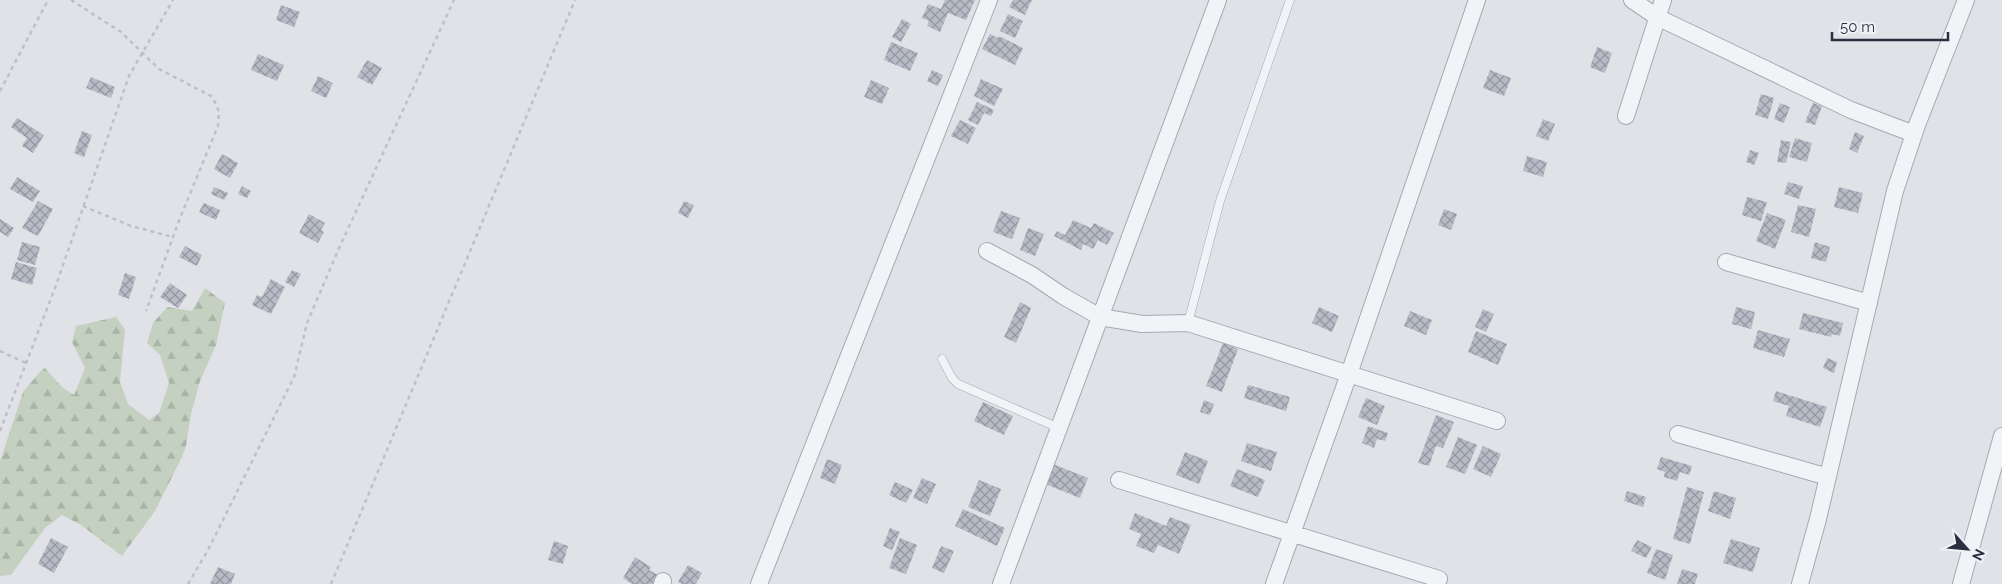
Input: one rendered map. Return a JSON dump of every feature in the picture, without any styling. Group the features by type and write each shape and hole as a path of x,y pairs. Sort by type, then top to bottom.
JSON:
{"street":[{"path":"759,584 988,0"},
{"path":"1001,584 1218,0"},
{"path":"1274,584 1349,374 1477,0"},
{"path":"1632,0 1657,16 1852,110 1914,134"},
{"path":"1626,116 1663,0"},
{"path":"1800,584 1828,477 1895,191 1914,134 1966,0"},
{"path":"987,251 1032,275 1063,296 1100,317 1142,324 1188,323 1497,421"},
{"path":"1726,262 1869,303"},
{"path":"1678,434 1828,477"},
{"path":"1961,584 2002,436"},
{"path":"1119,480 1439,579"}],"lane":[{"path":"1188,323 1220,201 1290,0"},
{"path":"942,359 952,378 958,384 1059,428"}],"path":[{"path":"0,91 48,0"},
{"path":"71,0 121,32 159,69 211,96 219,112 218,126 146,311"},
{"path":"0,431 129,76 173,0"},
{"path":"188,584 208,550 294,376 307,323 332,263 454,0"},
{"path":"332,584 575,0"},
{"path":"83,206 132,226 174,237"},
{"path":"0,351 26,363"}],"green space":[{"path":"205,288 225,303 216,345 200,381 182,457 155,511 122,556 81,525 62,515 45,528 11,575 0,576 0,461 23,392 44,367 62,387 74,395 85,368 72,342 76,326 116,317 125,330 120,382 128,404 149,420 159,413 169,383 160,355 147,343 153,323 167,307 192,311"}],"building":[{"path":"945,0 975,0 966,20 948,13 940,32 927,26 929,21 922,18 928,4 941,9"},
{"path":"1013,0 1032,0 1025,15 1009,7"},
{"path":"281,5 300,12 294,27 276,20"},
{"path":"1008,14 1023,21 1015,38 1000,31"},
{"path":"902,19 911,24 901,42 892,37"},
{"path":"990,34 998,38 999,36 1023,48 1015,65 982,49"},
{"path":"891,42 918,53 910,71 884,60"},
{"path":"1597,47 1612,53 1605,73 1590,67"},
{"path":"258,54 284,65 277,81 251,70"},
{"path":"367,60 382,68 372,85 357,77"},
{"path":"932,70 943,75 938,86 927,81"},
{"path":"1490,70 1511,78 1504,96 1483,88"},
{"path":"318,76 333,83 326,98 311,91"},
{"path":"91,77 115,87 111,98 86,88"},
{"path":"981,79 1003,89 994,106 974,96"},
{"path":"871,80 889,88 882,104 864,97"},
{"path":"1761,94 1774,98 1768,119 1755,115"},
{"path":"977,102 994,110 991,116 984,113 978,125 968,120"},
{"path":"1780,103 1790,107 1784,123 1774,119"},
{"path":"1813,103 1822,106 1815,125 1805,122"},
{"path":"17,118 44,135 33,153 22,146 27,138 11,127"},
{"path":"1543,119 1555,124 1548,141 1536,136"},
{"path":"960,120 976,128 968,144 951,136"},
{"path":"82,131 92,135 84,157 74,153"},
{"path":"1855,132 1864,136 1857,153 1849,149"},
{"path":"1795,138 1812,143 1807,162 1789,157"},
{"path":"1781,140 1791,142 1786,163 1777,162"},
{"path":"1750,150 1759,153 1754,165 1746,162"},
{"path":"222,154 238,163 230,178 214,169"},
{"path":"1527,156 1547,162 1543,177 1523,171"},
{"path":"17,177 40,191 33,202 10,189"},
{"path":"1788,182 1803,186 1799,199 1784,194"},
{"path":"242,186 251,191 247,198 238,194"},
{"path":"214,187 228,193 224,200 211,194"},
{"path":"1839,187 1863,193 1858,213 1834,207"},
{"path":"1747,197 1767,202 1761,221 1742,215"},
{"path":"38,201 53,209 38,236 22,228"},
{"path":"684,201 694,205 688,218 678,213"},
{"path":"204,203 220,210 216,220 199,212"},
{"path":"1798,205 1816,209 1809,237 1791,232"},
{"path":"1444,209 1457,214 1451,230 1438,225"},
{"path":"1001,211 1020,218 1012,239 993,232"},
{"path":"1767,213 1786,220 1775,249 1756,241"},
{"path":"309,214 325,223 321,230 324,232 318,243 299,233"},
{"path":"0,219 14,228 8,237 0,232"},
{"path":"1073,220 1091,228 1094,223 1114,233 1107,245 1098,240 1093,249 1083,244 1081,250 1054,236 1057,231 1065,235"},
{"path":"1028,228 1044,234 1035,256 1020,250"},
{"path":"22,242 40,247 35,265 17,260"},
{"path":"1815,242 1830,247 1826,262 1811,258"},
{"path":"185,246 202,255 197,266 179,257"},
{"path":"16,262 37,268 32,285 11,279"},
{"path":"292,270 301,274 294,287 285,282"},
{"path":"125,273 136,277 129,299 118,295"},
{"path":"271,279 285,287 271,314 252,305 257,295 262,297"},
{"path":"170,283 187,295 178,308 160,297"},
{"path":"1020,302 1031,308 1016,343 1004,337"},
{"path":"1319,307 1339,316 1332,332 1312,323"},
{"path":"1736,307 1755,312 1751,329 1732,324"},
{"path":"1483,309 1494,314 1486,332 1475,327"},
{"path":"1410,311 1432,320 1426,335 1404,326"},
{"path":"1803,313 1843,323 1840,336 1832,334 1831,337 1799,329"},
{"path":"1758,330 1790,339 1784,357 1753,348"},
{"path":"1476,331 1507,344 1498,365 1468,352"},
{"path":"1223,343 1238,349 1222,392 1206,386"},
{"path":"1827,358 1837,362 1834,373 1823,368"},
{"path":"1248,385 1290,397 1286,411 1244,398"},
{"path":"1776,391 1827,407 1820,427 1786,416 1789,406 1773,401"},
{"path":"1366,398 1385,406 1377,425 1358,417"},
{"path":"1204,400 1214,404 1210,415 1200,412"},
{"path":"983,402 1013,416 1004,435 974,421"},
{"path":"1436,415 1454,422 1443,448 1436,446 1429,466 1418,463"},
{"path":"1368,426 1388,433 1385,441 1377,439 1374,448 1362,443"},
{"path":"1458,437 1477,445 1465,474 1446,467"},
{"path":"1247,443 1277,452 1271,471 1241,461"},
{"path":"1483,446 1501,454 1491,477 1473,469"},
{"path":"1185,452 1208,461 1199,484 1176,475"},
{"path":"1661,457 1692,466 1689,475 1680,472 1677,481 1664,477 1665,472 1657,469"},
{"path":"827,459 842,465 835,484 820,478"},
{"path":"1053,464 1088,478 1080,498 1045,484"},
{"path":"1237,469 1265,480 1258,497 1230,486"},
{"path":"922,478 936,484 927,504 913,498"},
{"path":"979,480 1001,489 990,516 968,507"},
{"path":"895,482 913,490 906,503 889,495"},
{"path":"1687,487 1704,492 1690,544 1673,539"},
{"path":"1627,491 1646,497 1643,507 1624,501"},
{"path":"1714,491 1736,498 1730,519 1708,511"},
{"path":"963,509 1005,528 997,546 955,526"},
{"path":"1135,513 1166,526 1170,517 1191,525 1179,554 1158,545 1154,553 1136,546 1141,534 1129,529"},
{"path":"890,528 900,532 892,550 883,546"},
{"path":"51,538 68,547 54,573 38,564"},
{"path":"900,538 917,545 906,574 889,568"},
{"path":"1731,539 1760,548 1753,572 1723,563"},
{"path":"1637,540 1652,547 1646,558 1631,551"},
{"path":"554,541 568,546 563,564 548,560"},
{"path":"941,546 954,551 944,573 932,568"},
{"path":"1656,549 1673,555 1665,580 1647,573"},
{"path":"635,557 651,567 649,570 658,575 652,584 632,584 623,578"},
{"path":"688,565 702,573 696,584 682,584 678,582"},
{"path":"218,567 235,574 231,584 210,584"},
{"path":"1682,569 1698,574 1695,584 1677,584"}]}
